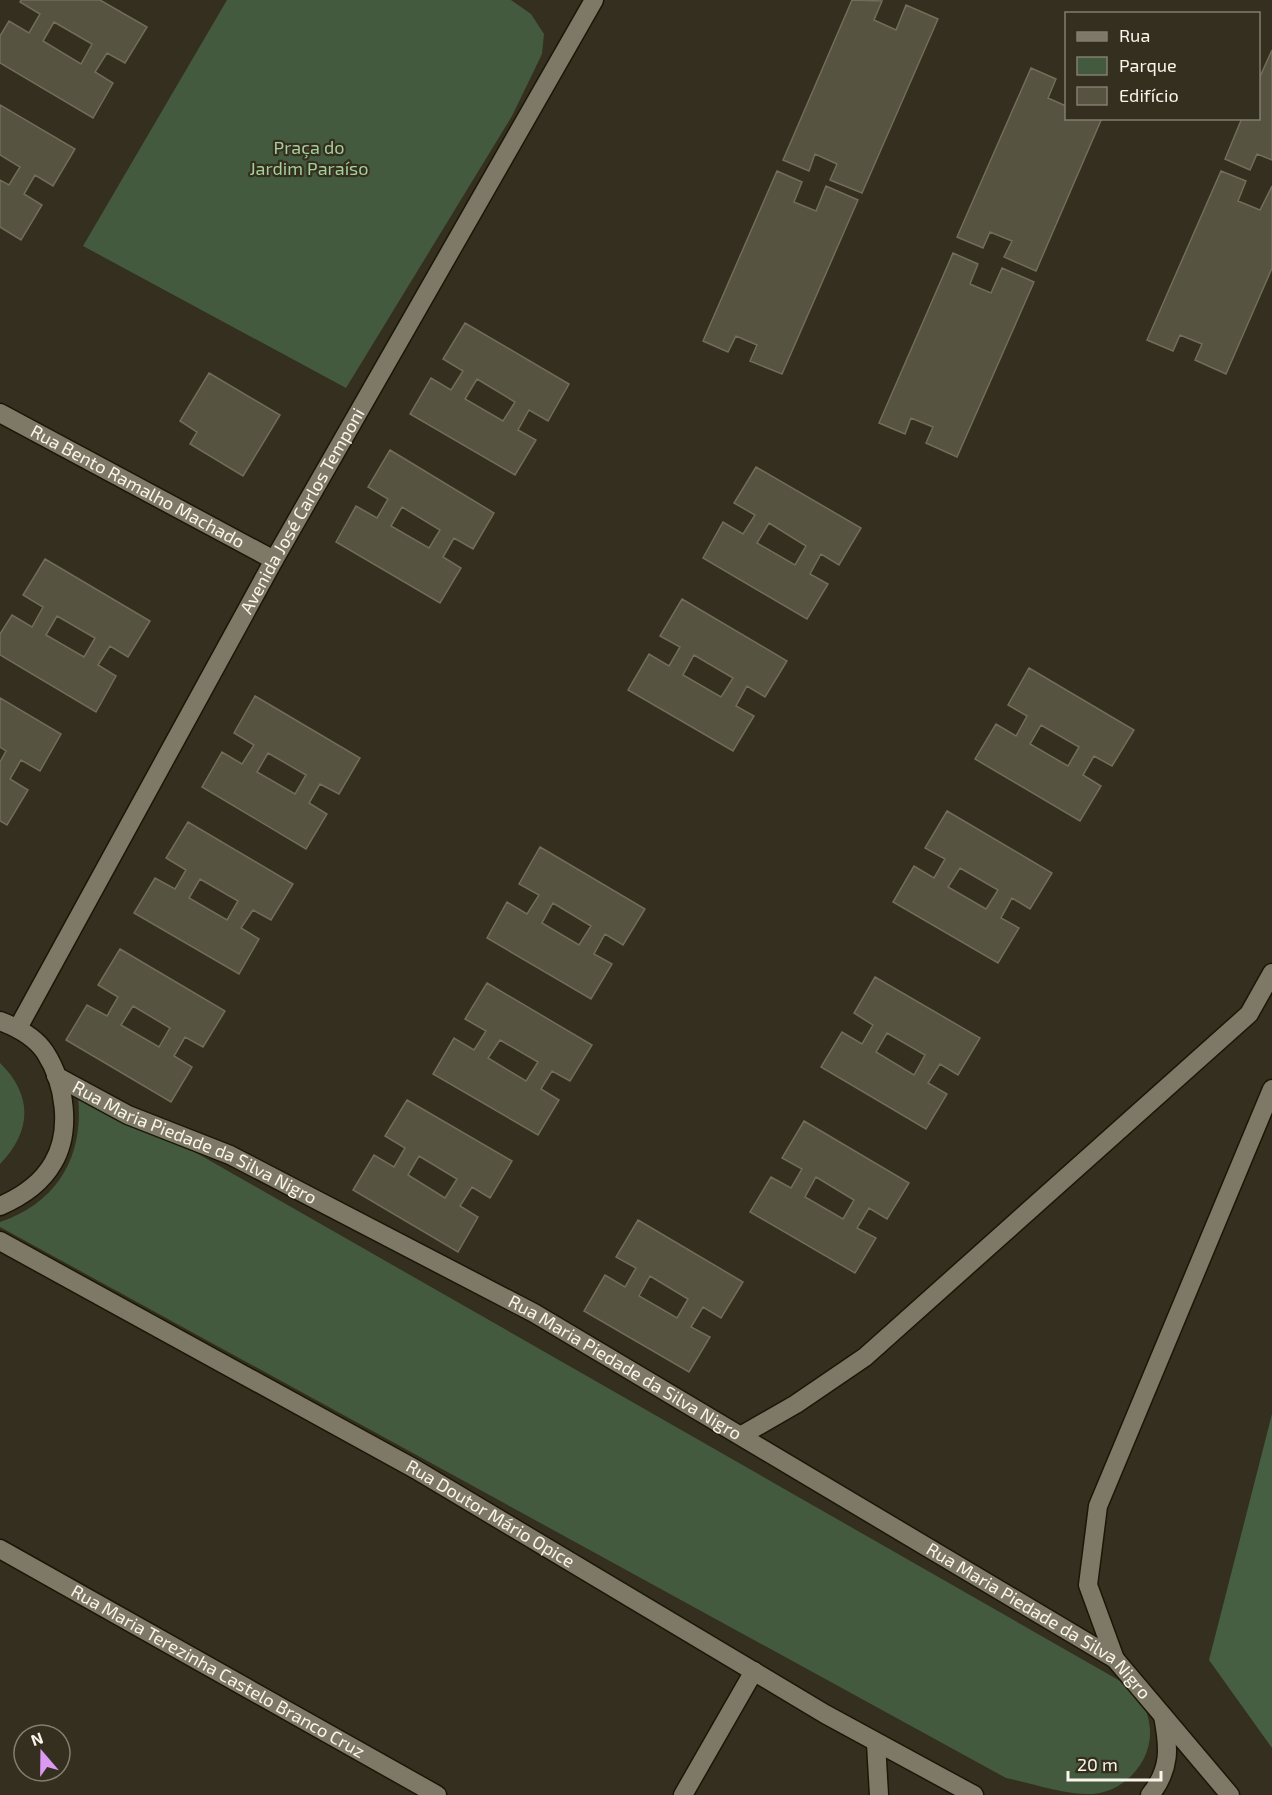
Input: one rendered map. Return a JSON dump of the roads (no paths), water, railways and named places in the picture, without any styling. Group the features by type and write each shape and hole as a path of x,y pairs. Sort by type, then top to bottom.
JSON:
{"street":[{"name":"Avenida José Carlos Temponi","path":"18,1028 274,560 594,0"},
{"name":"Rua Bento Ramalho Machado","path":"0,413 274,560"},
{"path":"742,1435 796,1404 865,1357 1249,1014 1272,973"},
{"path":"0,1021 18,1028 44,1051 56,1076 66,1123 53,1163 25,1195 0,1206"},
{"name":"Rua Maria Piedade da Silva Nigro","path":"56,1076 128,1115 230,1155 534,1313 1115,1659 1230,1795"},
{"path":"1115,1659 1088,1585 1098,1506 1257,1130 1272,1089"},
{"name":"Rua Doutor Mário Opice","path":"0,1241 415,1469 876,1743 971,1794"},
{"name":"Rua Maria Terezinha Castelo Branco Cruz","path":"0,1549 437,1795"},
{"path":"683,1795 754,1671"},
{"path":"1150,1795 1160,1782 1169,1747 1161,1711"},
{"path":"876,1743 879,1795"}],"park label":[{"name":"Praça do Jardim Paraíso","path":"309,158"}]}
